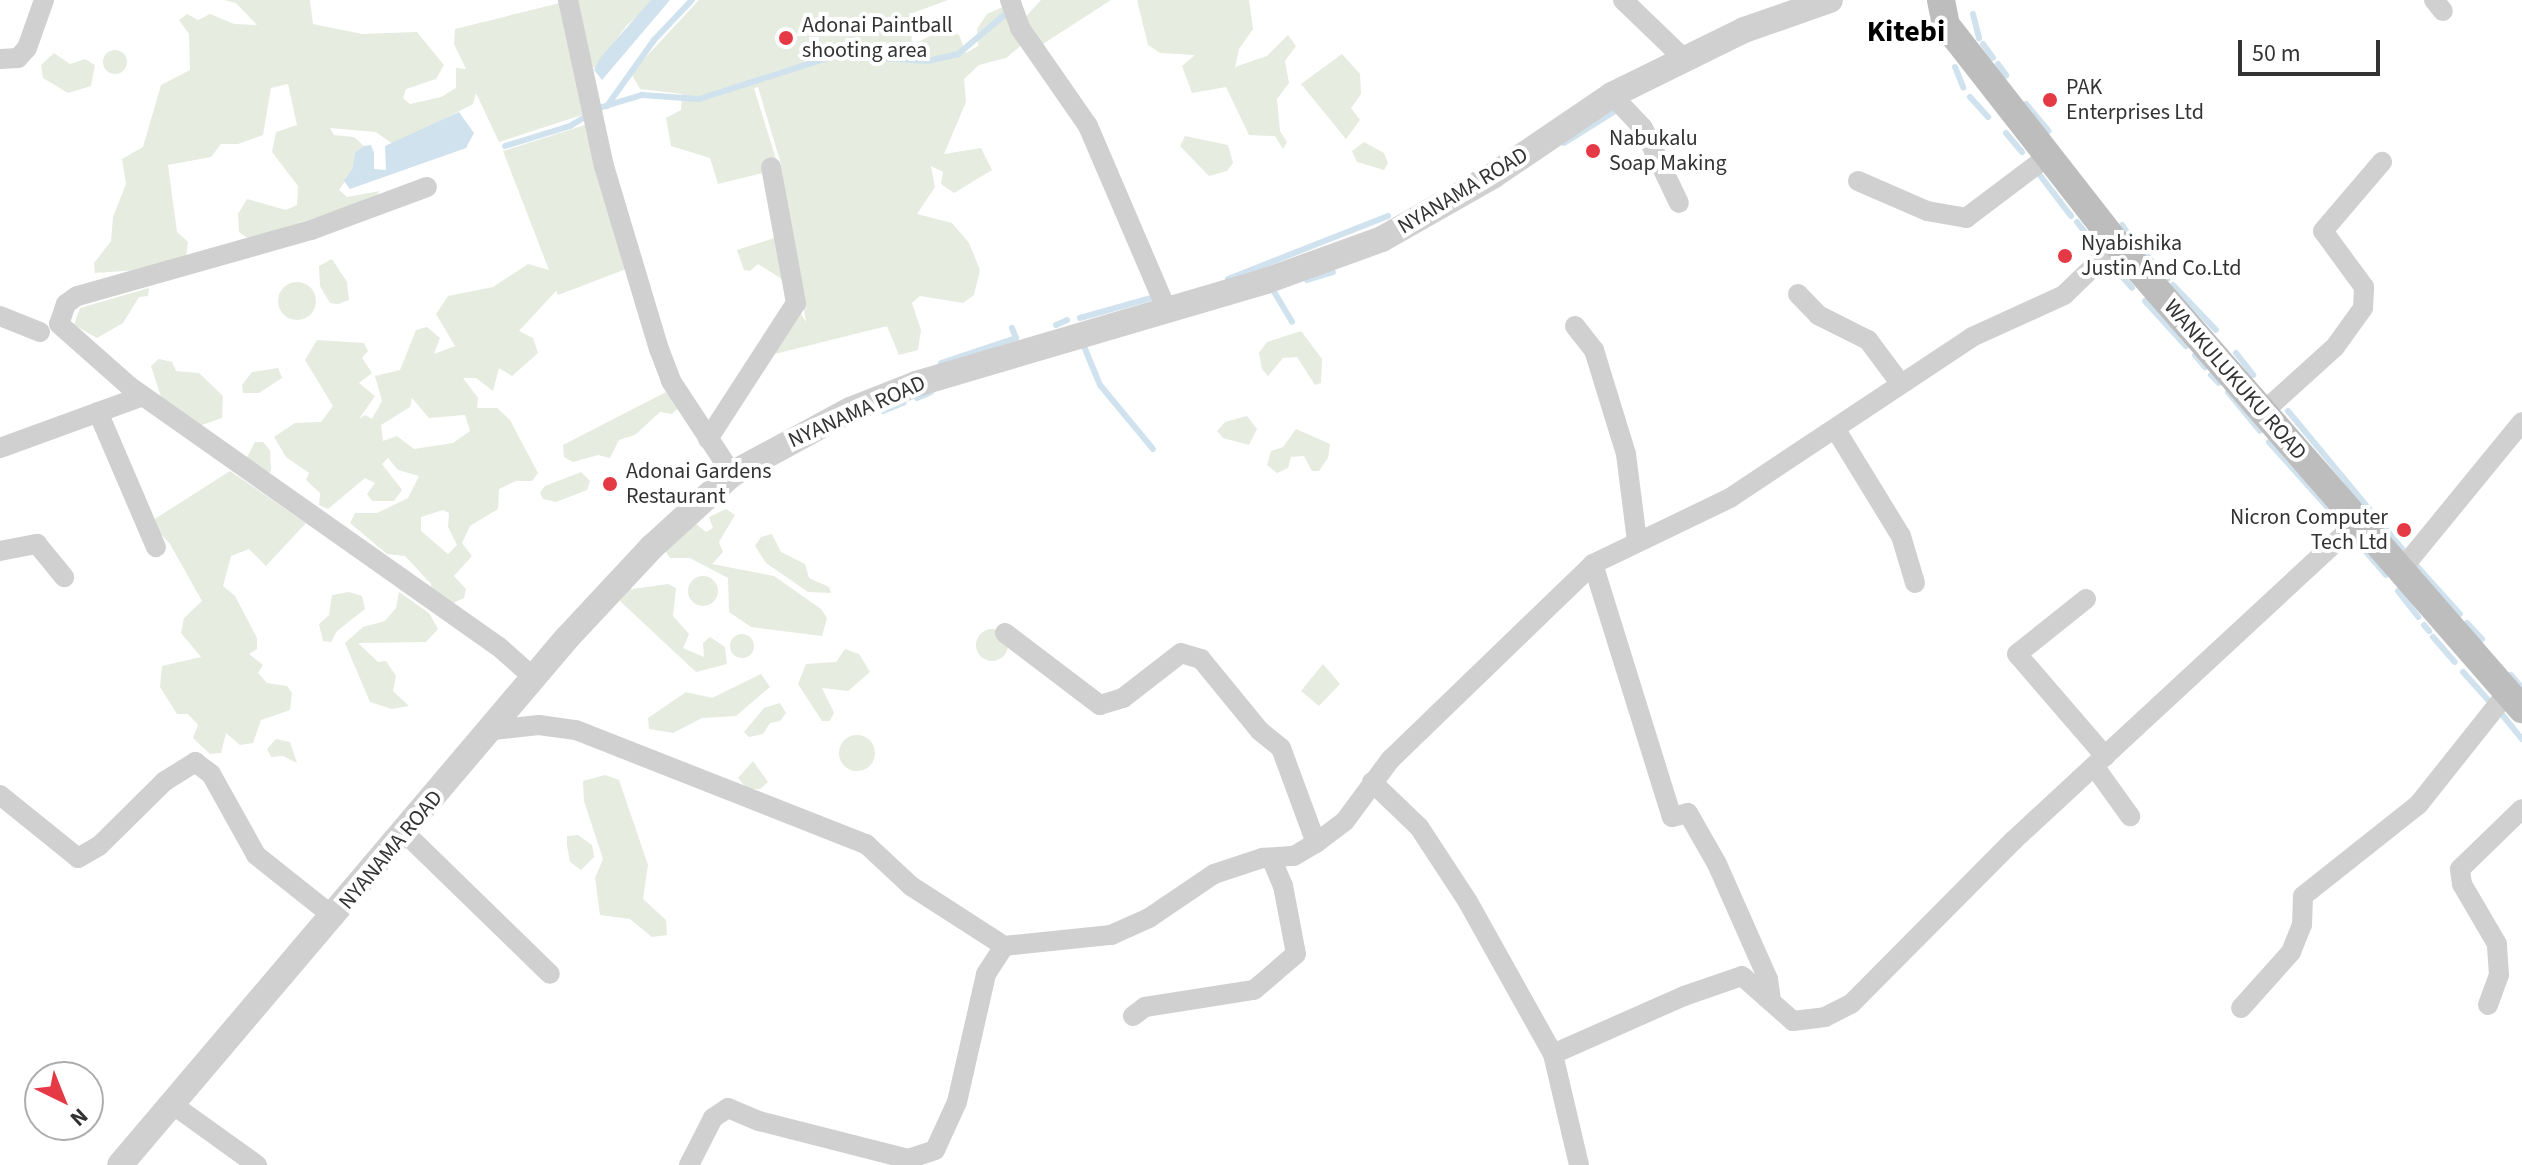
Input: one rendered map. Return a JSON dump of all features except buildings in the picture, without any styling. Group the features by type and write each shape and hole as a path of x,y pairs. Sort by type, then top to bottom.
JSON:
{"main road":[{"name":"WANKULUKUKU ROAD","path":"1941,0 1946,25 2117,244 2515,701"}],"street":[{"path":"0,59 18,58 27,48 44,0"},
{"path":"568,0 604,166 637,281 671,381 732,474"},
{"path":"1010,0 1028,41 1093,137 1167,310"},
{"path":"1623,0 1684,59"},
{"name":"NYANAMA ROAD","path":"120,1165 493,730 534,678 652,547 732,474 850,410 916,384 1167,310 1382,239 1494,175 1612,95 1744,30 1830,0"},
{"path":"1612,95 1643,128 1679,203"},
{"path":"1858,181 1927,211 1966,218 2047,157"},
{"path":"2263,412 2335,347 2363,308 2364,287 2323,231 2382,162"},
{"path":"708,439 796,303 771,167"},
{"path":"427,187 311,230 66,304 59,324 67,335 143,396 498,646 534,678"},
{"path":"493,730 539,725 576,730 855,839 883,856 911,886 964,925 1004,946 1111,935 1149,918 1214,874 1271,858 1294,856 1316,843 1345,821 1372,782 1593,564 1730,498 1972,337 2064,295 2117,244"},
{"path":"1798,294 1818,315 1868,340 1900,383"},
{"path":"0,316 40,332"},
{"path":"1575,326 1594,350 1626,454 1637,541"},
{"path":"0,448 143,396"},
{"path":"98,412 156,547"},
{"path":"2401,570 2522,422"},
{"path":"1836,430 1901,536 1915,583"},
{"path":"1553,1054 1742,976 1793,1021 1805,1023 1851,1004 2100,761 2359,521"},
{"path":"0,551 37,544 64,577"},
{"path":"1593,564 1672,817 1688,813 1717,864 1768,979 1771,1003"},
{"path":"2086,599 2017,654 2100,761 2130,816"},
{"path":"1005,633 1100,705 1123,698 1181,653 1201,659 1260,731 1281,748 1316,843"},
{"path":"2241,1008 2291,952 2302,925 2303,896 2409,813 2515,701"},
{"path":"0,795 78,858 99,846 165,781 195,762 211,774 256,855 334,917"},
{"path":"1372,782 1419,827 1468,902 1553,1054 1579,1165"},
{"path":"2488,1005 2499,975 2497,944 2462,884 2460,869 2522,809"},
{"path":"405,833 550,974"},
{"path":"1133,1016 1145,1007 1254,990 1296,954 1283,886 1271,858"},
{"path":"689,1165 713,1118 728,1108 773,1125 908,1159 935,1150 957,1102 986,974 1004,946"},
{"path":"172,1104 257,1165"}],"shaded area":[{"path":"224,0 310,0 313,24 362,34 417,32 444,65 436,79 406,89 403,98 410,104 441,97 456,88 456,68 466,69 454,44 455,29 564,2 585,114 499,142 476,93 473,104 394,145 376,132 330,128 334,135 354,137 364,146 355,152 354,168 339,190 347,197 380,191 373,199 249,239 239,232 238,214 247,199 286,210 297,205 298,186 272,152 276,132 297,125 288,84 271,88 263,135 238,144 221,144 211,157 168,165 177,232 188,242 186,258 151,269 95,273 94,263 111,241 113,217 126,184 122,159 143,147 161,85 190,70 189,34 179,20 187,14 198,20 210,14 234,24 257,25 236,3"},
{"path":"577,0 656,0 627,25 595,68 587,63"},
{"path":"699,0 948,0 910,14 912,45 946,28 959,35 966,53 978,46 977,29 987,14 1005,6 1021,22 1041,0 1111,0 1029,53 1023,44 1006,58 979,65 964,79 966,102 944,154 981,148 992,170 954,193 941,184 943,172 931,166 935,187 917,214 952,223 969,243 980,270 974,295 963,303 920,296 912,303 921,330 918,350 899,355 887,326 771,355 799,311 806,322 781,164 758,87 754,88 779,169 718,184 710,158 671,146 666,118 681,110 682,94 640,89 631,73"},
{"path":"1137,0 1249,0 1253,29 1239,49 1235,67 1267,56 1288,35 1296,46 1285,61 1289,83 1277,99 1280,131 1287,142 1283,149 1275,136 1249,135 1226,87 1192,93 1182,66 1195,55 1160,53 1148,45"},
{"path":"115,50 123,54 127,62 123,70 115,74 107,70 103,62 107,54"},
{"path":"54,53 70,64 85,59 95,65 91,86 68,93 43,78 41,65"},
{"path":"1342,54 1360,74 1361,94 1351,108 1360,120 1346,139 1301,84"},
{"path":"588,124 626,269 558,295 556,291 519,331 533,338 538,353 512,376 499,368 493,391 476,378 463,378 478,398 477,408 497,408 510,420 538,473 532,481 516,481 499,489 498,509 470,526 462,543 472,556 454,576 466,589 464,598 453,603 432,594 431,584 405,556 387,554 350,523 355,513 377,513 408,498 419,476 398,470 388,458 382,464 402,490 394,501 372,501 367,494 375,483 365,478 328,509 319,505 320,493 306,480 309,473 286,457 274,437 295,423 321,422 333,406 305,360 317,340 364,343 368,351 362,358 372,373 359,383 375,396 359,419 365,415 372,419 382,401 375,376 400,370 416,330 427,327 440,338 434,354 455,346 436,314 448,296 493,287 528,264 549,270 503,151","holes":["412,398 429,418 465,415 470,431 453,443 414,449 397,436 383,441 381,425 410,407","443,510 449,513 448,527 457,545 448,554 421,531 421,517"]},
{"path":"1185,136 1228,145 1233,163 1227,171 1209,176 1180,146"},
{"path":"1364,142 1384,153 1388,163 1384,170 1357,162 1352,151"},
{"path":"774,238 781,244 782,279 758,264 750,271 744,270 737,250"},
{"path":"332,259 347,282 349,300 338,304 330,303 320,286 319,266"},
{"path":"297,282 310,288 316,301 310,314 297,320 284,314 278,301 284,288"},
{"path":"149,288 148,296 139,297 123,323 97,338 74,325 80,308"},
{"path":"1301,331 1322,359 1321,383 1315,385 1297,357 1283,358 1268,376 1262,369 1259,353 1267,342"},
{"path":"159,359 172,362 176,371 199,373 223,396 222,418 199,426 162,400 151,366"},
{"path":"278,368 282,378 259,393 243,393 242,385 252,372"},
{"path":"666,392 679,407 672,414 660,412 635,435 619,440 610,458 598,455 573,462 564,457 563,445"},
{"path":"1247,416 1257,429 1249,445 1223,438 1217,431 1225,422"},
{"path":"1296,429 1330,444 1328,458 1319,471 1312,471 1304,456 1291,457 1288,468 1277,473 1267,465 1271,451 1283,447"},
{"path":"255,442 263,442 270,450 271,471 266,475 247,457"},
{"path":"230,471 306,523 266,566 249,549 231,556 223,586 235,596 257,638 257,649 249,654 263,665 258,673 267,683 287,686 292,693 290,710 261,720 253,743 240,745 226,733 221,753 210,754 193,738 198,725 188,714 177,714 160,687 162,666 201,657 181,633 184,618 202,601 170,544 150,522"},
{"path":"581,472 590,481 587,490 556,502 543,499 540,493 545,486"},
{"path":"726,509 735,515 719,542 723,552 712,564 774,576 821,609 827,618 822,636 751,627 729,612 728,578 690,558 670,558 664,549 696,524 706,532 713,528 709,517"},
{"path":"772,534 781,552 805,564 809,578 829,587 831,593 808,592 766,563 755,546 761,537"},
{"path":"703,576 713,581 718,591 713,601 703,606 693,601 688,591 693,581"},
{"path":"668,584 676,588 673,616 689,634 683,648 704,657 703,643 710,637 725,647 727,664 696,672 621,602 618,591"},
{"path":"349,592 362,596 365,609 337,631 331,642 323,641 319,624 329,615 332,595"},
{"path":"399,592 429,613 438,629 426,642 358,643 378,662 386,661 396,676 393,691 409,706 392,709 370,702 345,643 363,627 385,621 396,608"},
{"path":"992,629 1003,634 1008,645 1003,656 992,661 981,656 976,645 981,634"},
{"path":"742,634 751,637 754,646 751,655 742,658 733,655 730,646 733,637"},
{"path":"845,649 859,654 870,672 848,691 822,688 834,713 830,721 822,721 798,684 806,664 836,662"},
{"path":"1323,664 1340,684 1319,706 1301,691"},
{"path":"761,674 770,687 736,716 702,718 673,733 649,729 648,718 686,692 712,698"},
{"path":"780,703 786,713 780,721 770,723 763,734 749,737 744,732 764,708"},
{"path":"857,735 870,740 875,753 870,766 857,771 844,766 839,753 844,740"},
{"path":"276,739 290,742 297,763 283,756 271,757 267,749"},
{"path":"753,761 768,782 760,789 747,789 738,778"},
{"path":"605,775 619,780 648,865 643,899 666,920 667,935 652,937 630,919 600,915 595,878 603,859 584,801 583,781"},
{"path":"578,835 592,845 594,857 581,870 570,862 567,845 567,836"}],"water":[{"path":"651,0 670,0 602,80 594,70 600,58"},
{"path":"459,112 474,133 466,148 350,189 344,181 353,168 355,152 364,146 371,145 374,169 386,170 385,146"}],"waterway":[{"path":"607,106 654,40 692,0"},
{"path":"505,146 570,126 602,107 642,95 699,99 837,55 928,61 958,54 1009,11"},
{"path":"1973,14 1979,38"},
{"path":"1983,44 1993,58"},
{"path":"1998,64 2006,75"},
{"path":"1955,67 1963,87"},
{"path":"1970,97 1988,117"},
{"path":"2026,104 2049,131"},
{"path":"1564,143 1615,111"},
{"path":"2006,133 2022,152"},
{"path":"2039,174 2071,216"},
{"path":"1228,279 1388,216"},
{"path":"2077,222 2095,245"},
{"path":"2122,225 2128,234"},
{"path":"2136,244 2168,279"},
{"path":"2107,259 2132,288"},
{"path":"1307,280 1333,272"},
{"path":"2173,285 2216,330"},
{"path":"1273,290 1292,322"},
{"path":"1080,318 1151,298"},
{"path":"2145,301 2186,346"},
{"path":"1056,325 1067,320"},
{"path":"941,363 1016,338 1012,328"},
{"path":"1083,344 1100,385 1153,449"},
{"path":"2236,353 2253,375"},
{"path":"2195,355 2205,367"},
{"path":"2211,375 2219,383"},
{"path":"917,398 931,392"},
{"path":"2228,392 2260,431"},
{"path":"883,411 903,403"},
{"path":"2288,411 2403,550"},
{"path":"2269,442 2340,521"},
{"path":"2350,533 2386,575"},
{"path":"2413,562 2460,614"},
{"path":"2398,591 2418,617"},
{"path":"2467,623 2482,639"},
{"path":"2424,625 2429,631"},
{"path":"2433,637 2455,662"},
{"path":"2463,672 2488,700"},
{"path":"2511,675 2522,688"},
{"path":"2500,712 2522,739"}],"place":[{"name":"Adonai Paintball shooting area","path":"786,38"},
{"name":"PAK Enterprises Ltd","path":"2050,100"},
{"name":"Nabukalu Soap Making","path":"1593,151"},
{"name":"Nyabishika Justin And Co.Ltd","path":"2065,256"},
{"name":"Adonai Gardens Restaurant","path":"610,484"},
{"name":"Nicron Computer Tech Ltd","path":"2404,530"}],"district":[{"name":"Kitebi","path":"1906,32"}]}
